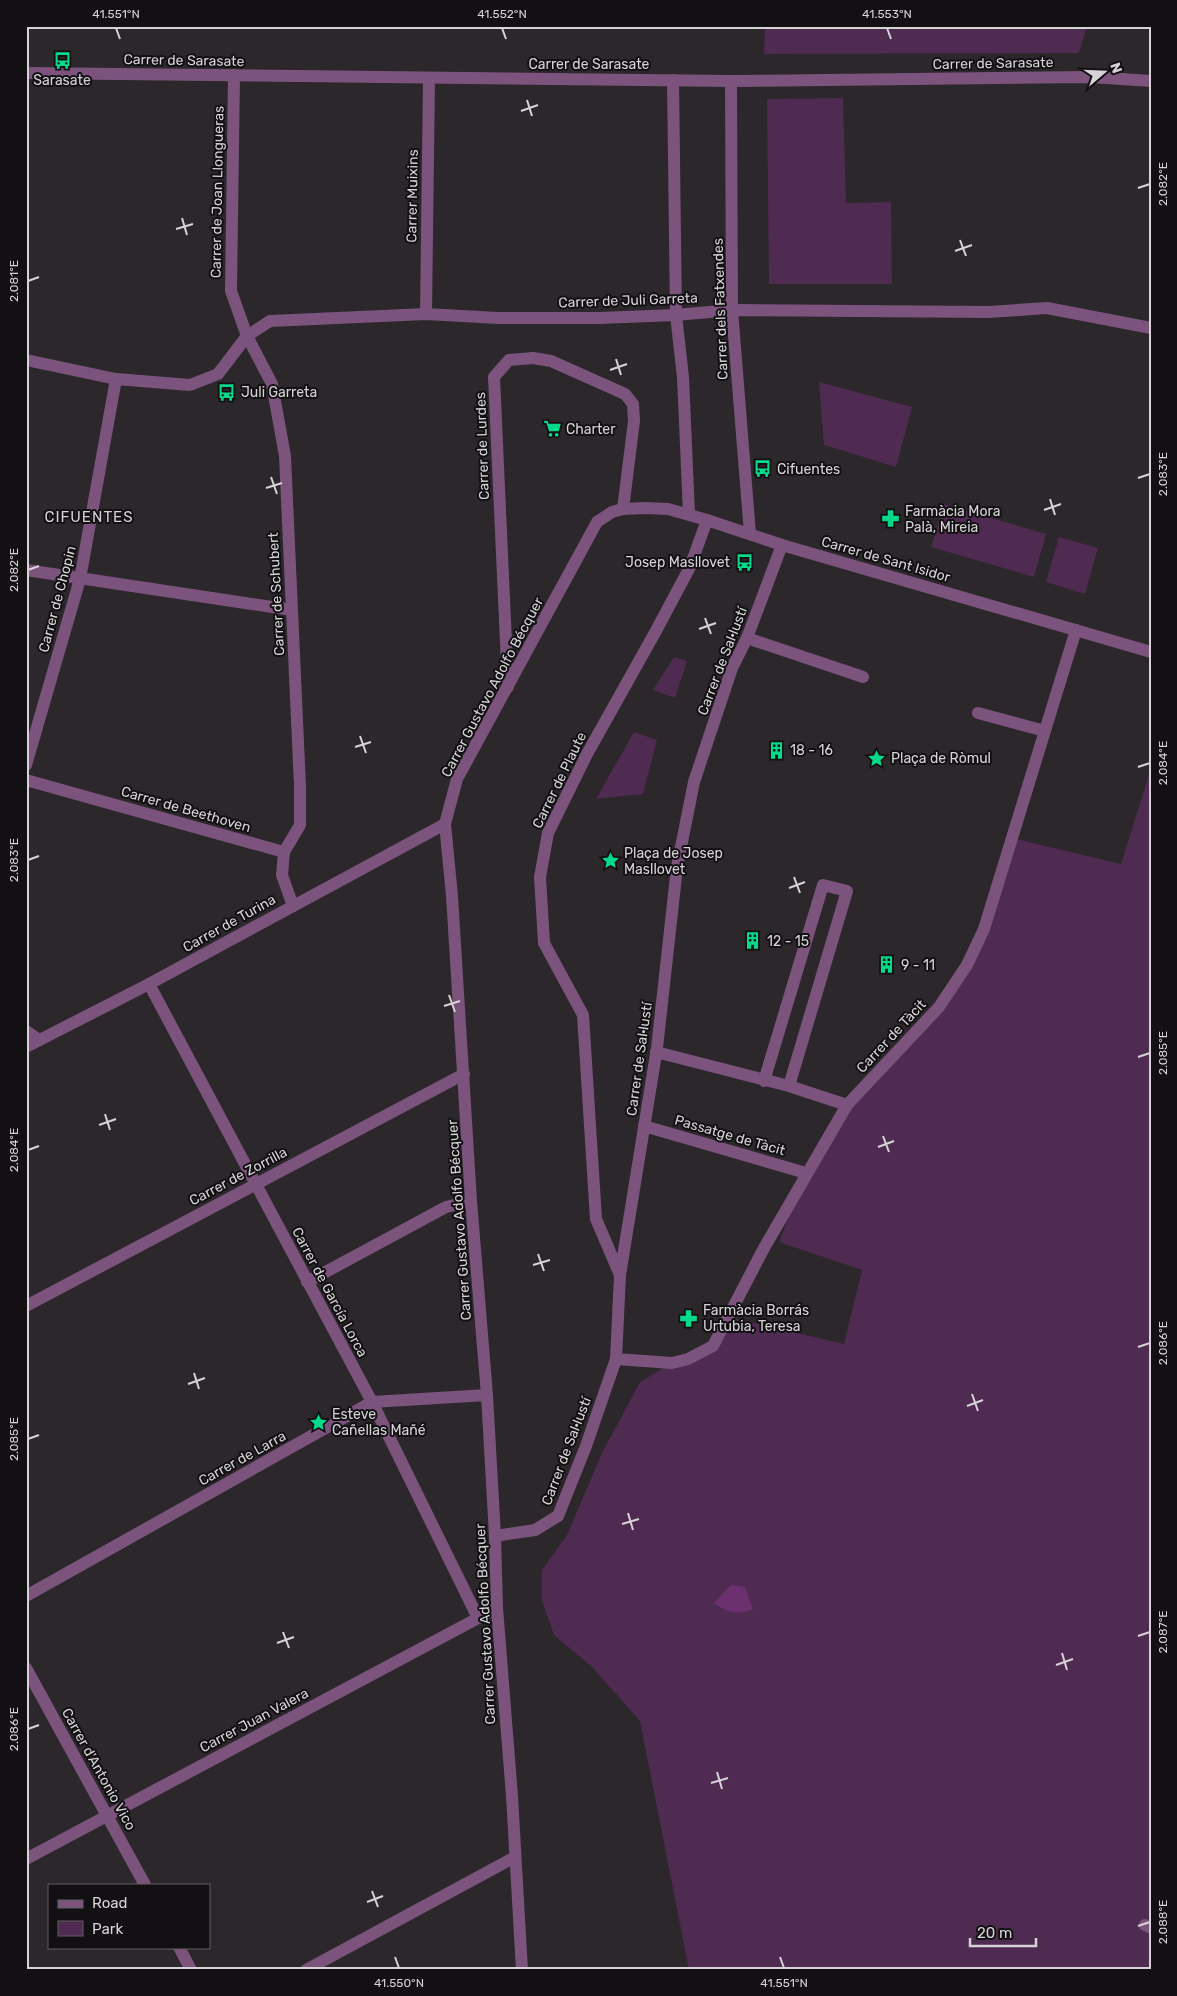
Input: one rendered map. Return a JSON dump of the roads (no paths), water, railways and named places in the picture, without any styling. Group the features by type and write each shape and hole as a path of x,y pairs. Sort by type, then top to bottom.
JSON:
{"street":[{"name":"Carrer de Sarasate","path":"26,73 731,81 1091,77 1151,81"},
{"name":"Carrer de Joan Llongueras","path":"234,75 231,291 248,336"},
{"name":"Carrer Muixins","path":"426,314 429,78"},
{"path":"673,80 676,315 683,377 689,514"},
{"name":"Carrer dels Fatxendes","path":"731,81 732,310 750,534"},
{"name":"Carrer de Juli Garreta","path":"116,379 190,385 218,374 248,336 270,321 426,314 498,318 590,318 676,315 732,310 988,312 1047,308 1151,328"},
{"name":"Carrer de Schubert","path":"248,336 272,384 285,456 300,786 300,825 284,852"},
{"name":"Carrer de Lurdes","path":"508,687 494,377 509,360 533,358 551,361 625,394 629,399 632,404 634,421 617,511"},
{"path":"26,360 116,379"},
{"name":"Carrer de Chopin","path":"26,765 80,579 116,379"},
{"name":"Carrer de Sant Isidor","path":"617,511 645,508 668,509 689,514 782,544 1151,652"},
{"name":"Carrer Gustavo Adolfo Bécquer","path":"522,1970 497,1608 487,1395 471,1200 464,1074 445,824 457,779 597,522 617,511"},
{"name":"Carrer de Plaute","path":"620,1275 596,1219 582,1015 544,943 540,877 548,833 587,754 690,567 707,520"},
{"name":"Carrer de Sal·lustí","path":"495,1536 535,1530 558,1516 586,1446 616,1359 620,1275 656,1052 677,867 694,782 732,668 747,638 782,544"},
{"path":"26,570 292,610"},
{"name":"Carrer de Tàcit","path":"616,1359 672,1363 688,1359 713,1346 806,1174 847,1105 938,1007 967,965 984,929 1076,630"},
{"path":"747,638 863,677"},
{"path":"978,714 1045,731"},
{"name":"Carrer de Beethoven","path":"26,780 284,852"},
{"name":"Carrer de Turina","path":"26,1047 148,984 445,824"},
{"path":"284,852 282,875 293,906"},
{"path":"764,1081 823,885 847,891 789,1086"},
{"name":"Carrer de García Lorca","path":"148,984 372,1402 478,1618"},
{"path":"26,1031 39,1040"},
{"path":"656,1052 789,1086 847,1105"},
{"name":"Carrer de Zorrilla","path":"26,1306 464,1074"},
{"name":"Passatge de Tàcit","path":"644,1126 806,1174"},
{"path":"307,1282 446,1207 471,1200"},
{"name":"Carrer de Larra","path":"26,1596 372,1402 487,1395"},
{"name":"Carrer Juan Valera","path":"26,1859 497,1608"},
{"name":"Carrer d'Antonio Vico","path":"26,1668 144,1884"},
{"path":"306,1970 515,1857"},
{"path":"180,1948 191,1970"}],"place":[{"name":"Sarasate","path":"62,60"},
{"name":"Juli Garreta","path":"227,392"},
{"name":"Charter","path":"552,429"},
{"name":"Cifuentes","path":"763,469"},
{"name":"Farmàcia Mora Palà, Mireia","path":"891,519"},
{"name":"Josep Masllovet","path":"744,562"},
{"name":"18 - 16","path":"776,750"},
{"name":"Plaça de Ròmul","path":"877,758"},
{"name":"Plaça de Josep Masllovet","path":"610,861"},
{"name":"12 - 15","path":"753,941"},
{"name":"9 - 11","path":"887,965"},
{"name":"Farmàcia Borrás Urtubia, Teresa","path":"689,1318"},
{"name":"Esteve Cañellas Mañé","path":"318,1422"}],"district":[{"name":"CIFUENTES","path":"89,517"}]}
